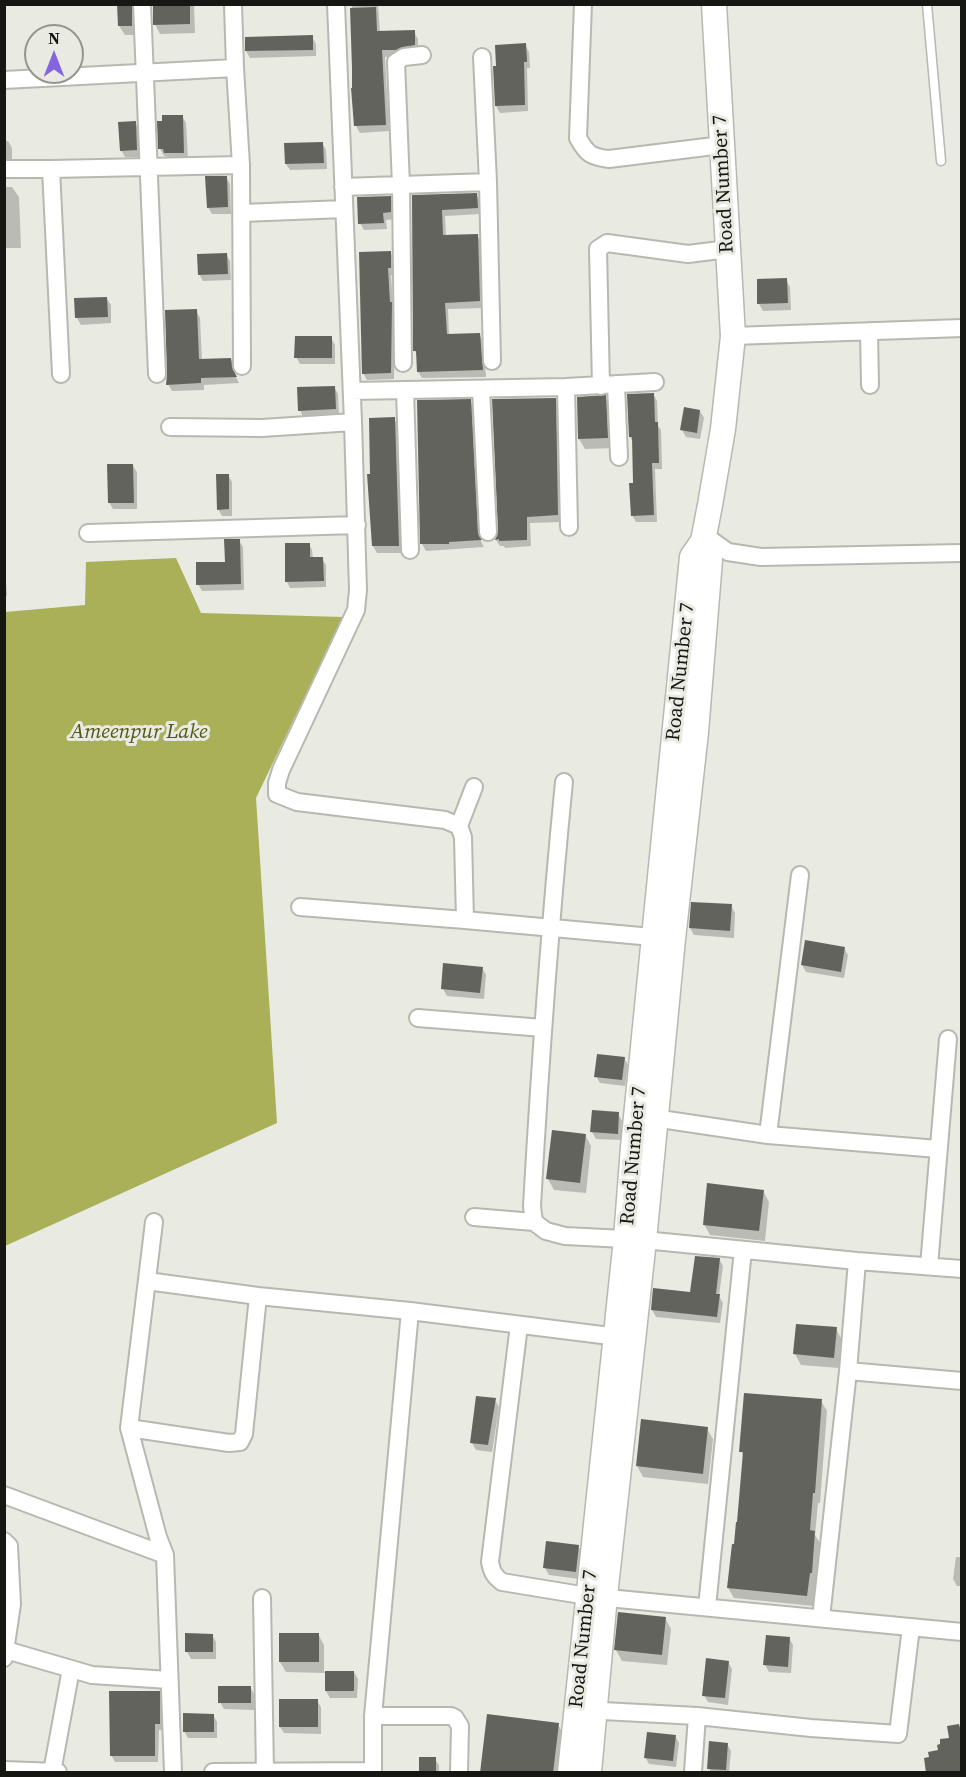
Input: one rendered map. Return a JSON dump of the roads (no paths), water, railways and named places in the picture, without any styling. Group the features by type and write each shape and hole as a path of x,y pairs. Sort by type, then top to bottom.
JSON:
{"street":[{"path":"142,4 157,374"},
{"path":"233,4 241,165 242,366"},
{"path":"336,4 358,590 356,610 281,770 277,783 277,794 297,802 444,820 459,826"},
{"path":"583,4 578,138 586,151 595,157 609,159 722,145"},
{"name":"Road Number 7","path":"570,1773 585,1710 635,1240 676,824 692,557 703,538 723,429 733,336 714,4"},
{"path":"403,363 401,185 396,62 404,57 422,56"},
{"path":"482,57 488,182 492,361"},
{"path":"4,81 235,68"},
{"path":"4,168 241,165"},
{"path":"51,169 61,374"},
{"path":"344,187 488,182"},
{"path":"242,213 344,209"},
{"path":"619,457 608,385 598,249 607,243 688,254 728,249"},
{"path":"733,336 962,328"},
{"path":"869,331 870,385"},
{"path":"352,391 566,387 655,382"},
{"path":"566,387 568,527"},
{"path":"481,389 488,532"},
{"path":"405,390 410,550"},
{"path":"170,427 262,428 353,422"},
{"path":"88,533 357,525"},
{"path":"703,538 728,552 762,557 962,552"},
{"path":"534,1222 532,1206 543,1029 564,782"},
{"path":"465,920 463,837 459,826 474,787"},
{"path":"768,1135 800,875"},
{"path":"300,908 664,938"},
{"path":"418,1018 543,1029"},
{"path":"929,1266 948,1039"},
{"path":"646,1117 768,1135 938,1149"},
{"path":"474,1216 534,1222 546,1231 565,1236 635,1240 857,1262 962,1269"},
{"path":"154,1222 129,1428 158,1537 165,1555 173,1773"},
{"path":"707,1607 743,1250"},
{"path":"821,1618 848,1371 857,1262"},
{"path":"147,1281 258,1296 410,1311 624,1337"},
{"path":"129,1428 229,1443 240,1442 244,1434 258,1296"},
{"path":"213,1773 373,1772 373,1716 410,1311"},
{"path":"519,1325 490,1562 495,1577 502,1582 596,1596 962,1632"},
{"path":"848,1371 962,1381"},
{"path":"4,1495 165,1555"},
{"path":"4,1541 9,1546 12,1604 5,1654 92,1675 169,1680"},
{"path":"262,1598 265,1772"},
{"path":"585,1710 697,1716 898,1734 911,1627"},
{"path":"52,1772 71,1669"},
{"name":"Road Number 7","path":"585,1710 589,1773"},
{"path":"373,1716 451,1716 455,1718 460,1726 459,1773"},
{"path":"693,1773 697,1716"},
{"path":"4,1770 58,1773"}],"lane":[{"path":"928,5 941,161"}],"water":[{"name":"Ameenpur Lake","path":"176,558 201,613 343,617 256,798 277,1123 5,1246 5,612 85,605 86,562"}]}
